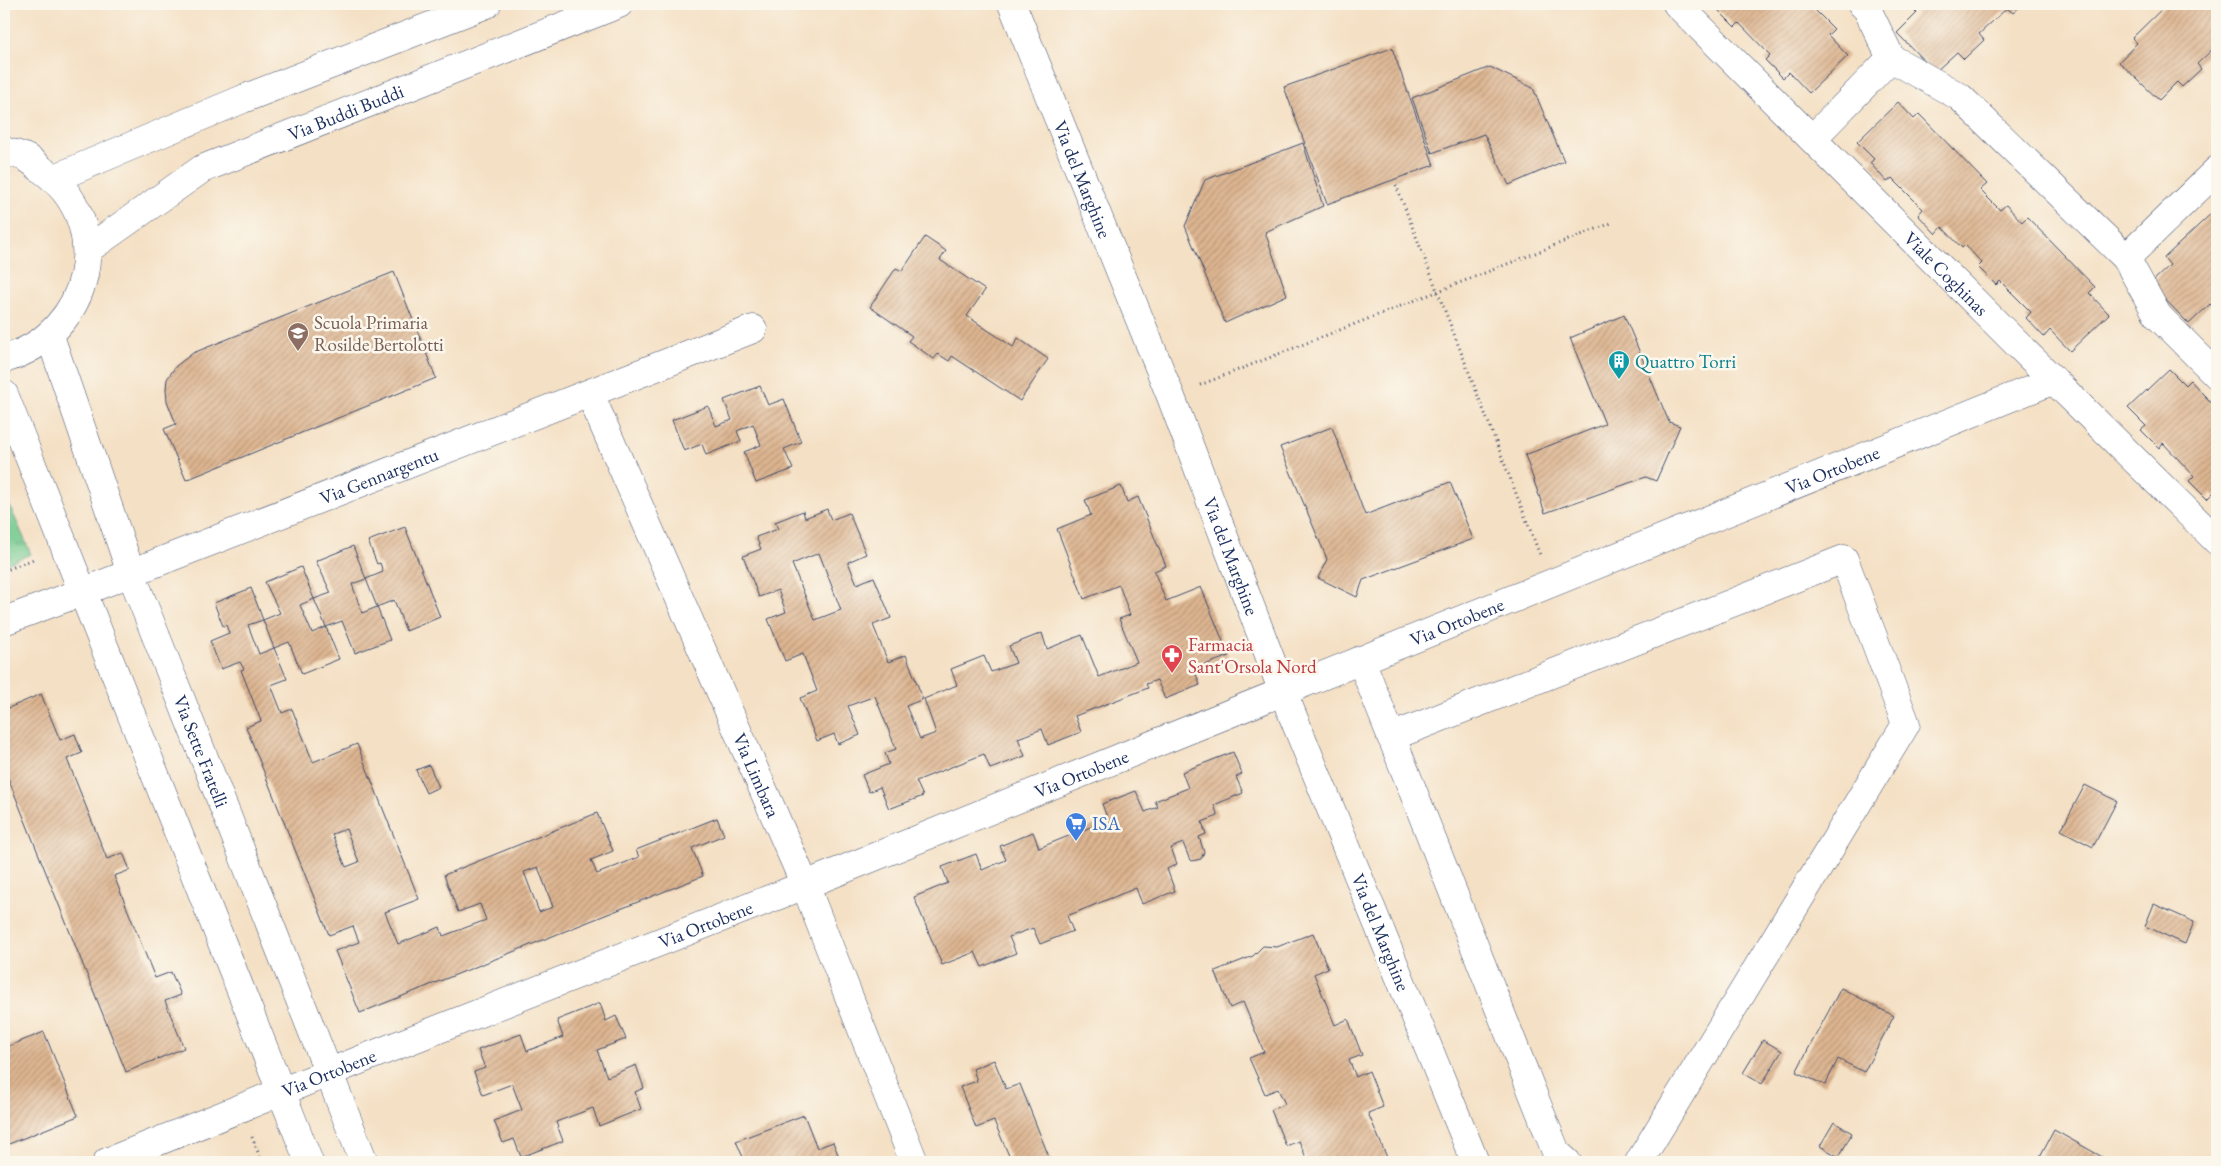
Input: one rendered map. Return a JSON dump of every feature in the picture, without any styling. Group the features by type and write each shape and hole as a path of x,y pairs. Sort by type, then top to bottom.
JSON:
{"street":[{"path":"56,178 243,99 487,4"},
{"name":"Via Buddi Buddi","path":"86,250 202,169 619,4"},
{"name":"Via del Marghine","path":"1012,4 1172,397 1283,692 1475,1162"},
{"name":"Viale Coghinas","path":"1677,4 2217,541"},
{"path":"1862,4 1867,9 1891,58 1960,97 2126,258 2158,316 2217,374"},
{"path":"1812,139 1891,58"},
{"path":"4,151 26,158 56,178 72,199 82,224 86,250 84,282 70,311 50,336 23,354 4,359"},
{"path":"2126,258 2217,170"},
{"name":"Via Gennargentu","path":"4,621 753,329"},
{"name":"Via Sette Fratelli","path":"50,336 131,573 364,1162"},
{"name":"Via Ortobene","path":"107,1162 281,1091 805,885 2054,380"},
{"path":"4,394 309,1162"},
{"name":"Via Limbara","path":"590,394 805,885 914,1162"},
{"path":"1391,737 1844,559 1906,724 1639,1162"},
{"path":"1361,660 1453,888 1556,1152 1567,1162"}],"path":[{"path":"1396,185 1550,584"},
{"path":"1172,397 1614,222"}],"green space":[{"path":"4,493 31,554 4,565"}],"building":[{"path":"1722,4 1809,4 1834,29 1828,35 1848,56 1809,93 1789,72 1783,78 1765,60 1770,55 1739,23 1735,27 1717,9"},
{"path":"1915,4 2023,4 2013,13 2007,8 1979,34 1984,40 1964,59 1957,52 1935,72 1897,33 1917,13 1911,7"},
{"path":"2167,4 2217,4 2217,45 2197,64 2201,69 2182,87 2177,82 2159,100 2119,62 2137,43 2132,38"},
{"path":"1392,48 1434,165 1327,204 1284,87"},
{"path":"1490,67 1533,88 1564,161 1509,185 1484,134 1432,153 1412,98"},
{"path":"1898,102 1914,119 1919,114 1987,184 1980,190 2000,210 2006,205 2022,222 2027,217 2095,287 2089,293 2109,314 2070,351 2050,330 2044,337 2026,318 2031,312 2000,281 1996,285 1978,267 1982,263 1965,245 1962,248 1942,227 1936,234 1918,215 1923,209 1892,178 1887,182 1870,163 1874,159 1857,142"},
{"path":"1303,143 1323,206 1265,232 1287,295 1225,323 1185,226 1205,180"},
{"path":"2217,208 2217,311 2210,304 2189,324 2150,284 2170,265 2164,258"},
{"path":"925,237 946,251 940,260 985,290 967,316 1013,347 1018,338 1048,359 1020,401 952,356 949,361 938,354 934,359 908,341 912,336 870,307 896,268 902,271"},
{"path":"394,272 436,378 186,480 164,429 176,424 167,401 166,389 167,379 176,366 193,353"},
{"name":"Quattro Torri","path":"1624,315 1669,422 1680,426 1656,481 1646,477 1545,513 1525,455 1605,424 1570,338"},
{"path":"2169,369 2185,385 2190,380 2217,409 2217,498 2213,493 2207,499 2189,481 2194,476 2163,443 2159,448 2141,430 2146,426 2128,408"},
{"path":"760,386 768,405 784,399 801,442 784,449 793,469 756,483 744,452 761,445 753,424 737,431 741,441 706,455 702,444 684,451 672,420 708,406 716,426 732,420 724,400"},
{"path":"1332,427 1365,515 1450,482 1473,539 1363,580 1357,597 1318,578 1327,559 1280,447"},
{"path":"1121,486 1127,502 1138,497 1166,566 1154,571 1166,601 1201,587 1229,656 1194,669 1200,685 1165,699 1157,680 1146,684 1148,688 1075,716 1081,732 1048,745 1042,729 1018,738 1025,756 990,769 984,754 916,781 923,796 889,809 880,787 869,792 862,775 889,764 885,753 896,749 875,696 848,706 860,735 838,744 834,734 817,741 800,698 817,691 803,654 785,661 768,619 786,612 778,590 759,597 743,556 761,549 756,537 778,529 775,522 803,511 805,518 827,509 831,520 849,513 866,554 848,562 857,584 874,577 891,618 873,625 888,662 906,655 923,699 906,706 920,739 936,733 924,699 957,685 951,669 984,656 991,672 1016,663 1009,646 1042,633 1047,649 1082,635 1099,677 1137,662 1119,619 1130,615 1119,585 1084,599 1057,529 1091,515 1085,500","holes":["819,553 841,610 815,620 792,564"]},
{"path":"405,527 440,617 406,631 394,600 377,607 366,579 383,572 380,563 377,564 368,541"},
{"path":"353,546 366,579 352,584 362,613 377,607 390,640 355,653 342,621 326,627 314,599 331,593 316,561"},
{"path":"301,567 314,599 300,605 312,633 326,627 339,659 302,674 289,642 274,648 263,620 280,613 265,582"},
{"path":"251,588 263,620 248,625 259,654 274,648 287,679 271,685 282,713 292,709 313,762 357,744 419,899 385,912 398,944 440,927 443,936 486,920 480,904 458,912 444,875 597,813 613,851 591,860 597,874 639,857 636,850 717,818 724,835 692,848 703,876 360,1013 335,951 359,942 353,926 329,935 246,727 261,721 241,670 244,669 240,662 221,669 210,641 229,633 226,625 223,626 214,603","holes":["346,829 359,862 346,867 332,834","538,867 553,907 539,912 524,872"]},
{"path":"41,694 60,740 75,734 82,753 67,759 107,859 123,853 130,870 114,876 155,978 171,972 181,995 165,1001 184,1048 126,1072 4,768 4,710"},
{"path":"1233,752 1242,774 1236,777 1243,793 1214,805 1218,816 1202,822 1206,834 1199,837 1204,852 1201,859 1192,861 1183,843 1171,848 1177,864 1167,869 1175,891 1142,904 1136,888 1067,916 1073,931 1040,944 1033,928 1009,937 1016,953 982,967 975,952 942,965 914,897 948,883 942,867 976,854 982,870 1006,860 1000,846 1033,832 1039,848 1108,820 1102,804 1136,791 1145,812 1158,807 1155,801 1188,788 1182,772"},
{"path":"429,765 439,787 426,793 416,770"},
{"path":"2085,785 2117,801 2093,847 2061,830"},
{"path":"2154,904 2194,922 2185,944 2145,926"},
{"path":"1313,933 1328,968 1314,974 1335,1025 1348,1019 1362,1055 1349,1060 1356,1077 1369,1071 1383,1107 1368,1113 1389,1162 1308,1162 1299,1141 1286,1146 1271,1110 1285,1104 1278,1089 1265,1094 1249,1058 1264,1052 1243,1002 1230,1008 1215,971 1253,956 1263,946 1277,947"},
{"path":"1841,988 1894,1016 1864,1072 1838,1059 1825,1085 1796,1072"},
{"path":"600,1003 606,1021 616,1016 626,1039 597,1050 607,1077 636,1065 644,1088 635,1092 641,1109 599,1126 593,1108 556,1122 563,1141 521,1157 514,1139 503,1143 494,1121 522,1110 512,1084 483,1095 474,1072 485,1068 478,1050 521,1034 527,1051 563,1037 557,1020"},
{"path":"44,1032 78,1116 4,1146 4,1048"},
{"path":"1763,1040 1782,1051 1762,1084 1743,1073"},
{"path":"994,1060 1006,1089 1020,1084 1051,1162 1000,1162 1010,1158 994,1121 976,1128 960,1087 977,1081 973,1069"},
{"path":"804,1115 817,1148 833,1142 841,1162 745,1162 736,1141"},
{"path":"1834,1122 1852,1133 1839,1157 1820,1146"},
{"path":"2054,1130 2106,1159 2104,1162 2037,1162"}],"place":[{"name":"Scuola Primaria Rosilde Bertolotti","path":"298,352"},
{"name":"Quattro Torri","path":"1619,380"},
{"name":"Farmacia Sant'Orsola Nord","path":"1172,674"},
{"name":"ISA","path":"1076,842"}]}
